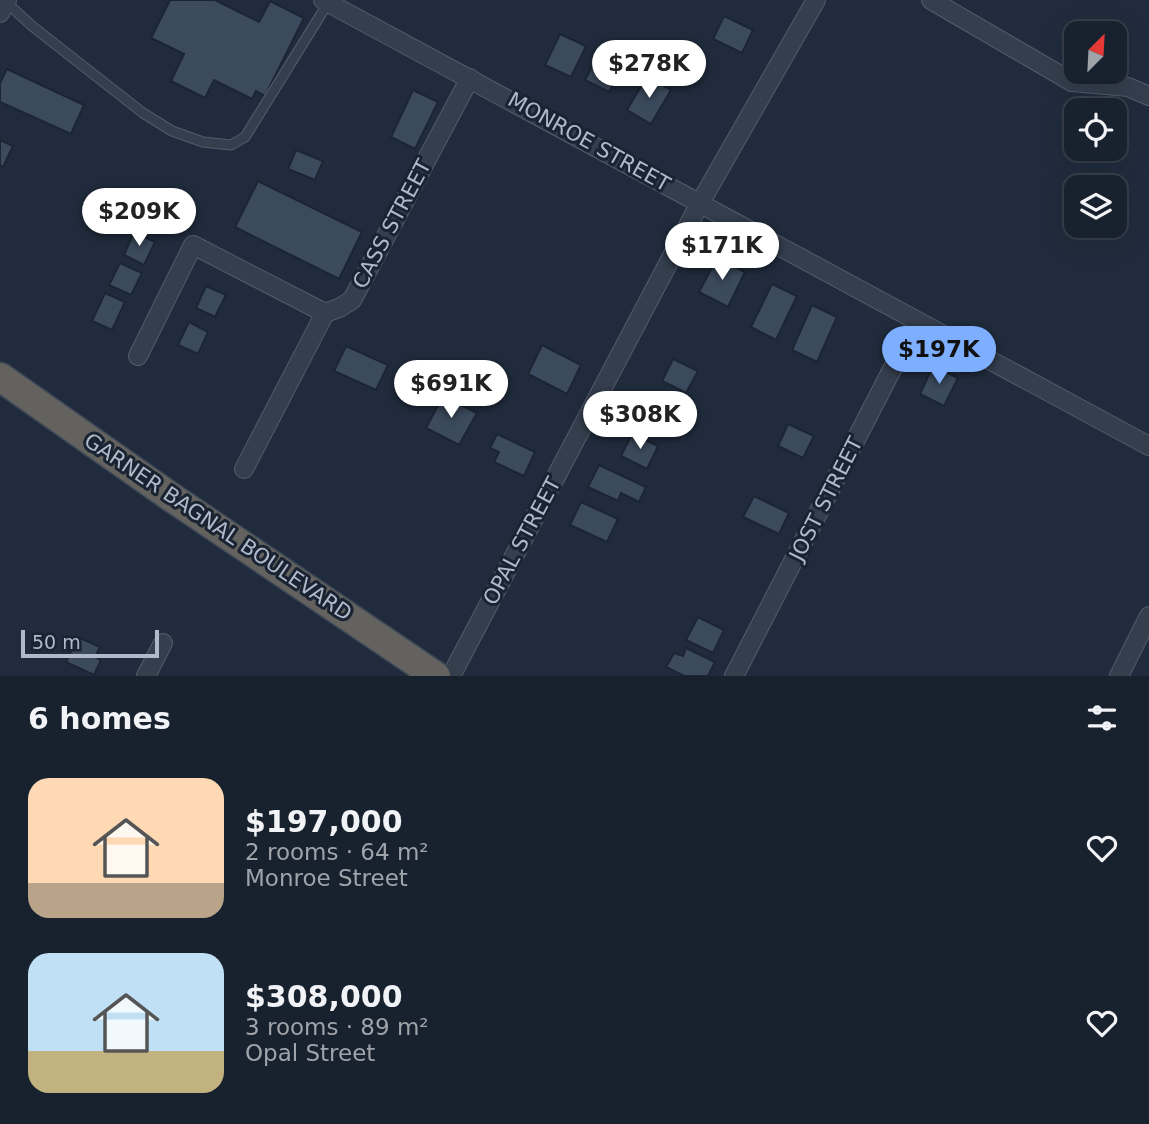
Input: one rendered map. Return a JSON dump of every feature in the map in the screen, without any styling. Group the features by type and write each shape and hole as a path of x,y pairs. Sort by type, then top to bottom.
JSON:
{"highway":[{"name":"GARNER BAGNAL BOULEVARD","path":"0,377 171,497 436,676"}],"street":[{"name":"OPAL STREET","path":"451,676 701,203 816,0"},
{"path":"931,0 1072,82 1128,87 1149,96"},
{"name":"MONROE STREET","path":"326,1 1149,446"},
{"name":"CASS STREET","path":"325,313 352,300 470,78"},
{"path":"138,356 193,244 325,313 244,469"},
{"name":"JOST STREET","path":"734,676 917,321"},
{"path":"1119,676 1149,616"},
{"path":"146,676 163,643"}],"lane":[{"path":"4,5 143,113 172,131 203,142 231,145 245,137 326,1"}],"building":[{"path":"170,0 215,0 259,22 270,1 304,18 265,96 256,91 252,99 214,80 205,98 171,81 184,54 151,38"},
{"path":"724,16 753,30 742,53 713,39"},
{"path":"560,34 586,46 571,77 545,65"},
{"path":"603,46 631,60 618,85 614,83 609,92 585,80"},
{"path":"7,69 84,105 71,134 0,102 0,83"},
{"path":"647,76 671,90 651,124 627,110"},
{"path":"413,90 438,102 415,149 391,137"},
{"path":"0,140 13,146 3,167 0,165"},
{"path":"296,150 323,161 315,180 288,169"},
{"path":"258,181 362,232 339,279 235,227"},
{"path":"134,232 155,242 144,265 124,255"},
{"path":"717,258 745,272 728,307 699,292"},
{"path":"120,263 142,273 131,295 109,285"},
{"path":"772,284 797,296 776,340 751,327"},
{"path":"206,286 226,295 215,317 196,308"},
{"path":"105,293 125,302 112,330 92,321"},
{"path":"812,305 837,317 817,362 792,350"},
{"path":"189,322 208,332 198,354 178,345"},
{"path":"542,345 581,365 567,394 528,374"},
{"path":"346,346 388,365 376,390 334,371"},
{"path":"673,359 698,371 686,393 662,381"},
{"path":"465,362 495,379 480,406 449,388"},
{"path":"933,366 958,378 944,406 920,394"},
{"path":"443,396 477,413 459,445 426,428"},
{"path":"649,396 687,417 676,437 638,416"},
{"path":"788,424 814,436 803,458 778,446"},
{"path":"497,434 535,452 524,476 494,462 499,452 490,448"},
{"path":"632,434 658,446 647,469 621,456"},
{"path":"599,465 646,487 639,502 621,493 618,501 588,487"},
{"path":"754,496 789,513 779,534 743,517"},
{"path":"581,502 618,519 607,542 570,525"},
{"path":"698,617 724,630 713,653 686,640"},
{"path":"78,637 100,647 95,657 101,660 94,675 66,662"},
{"path":"686,648 715,662 708,676 684,676 666,667 674,653 683,656"}]}
